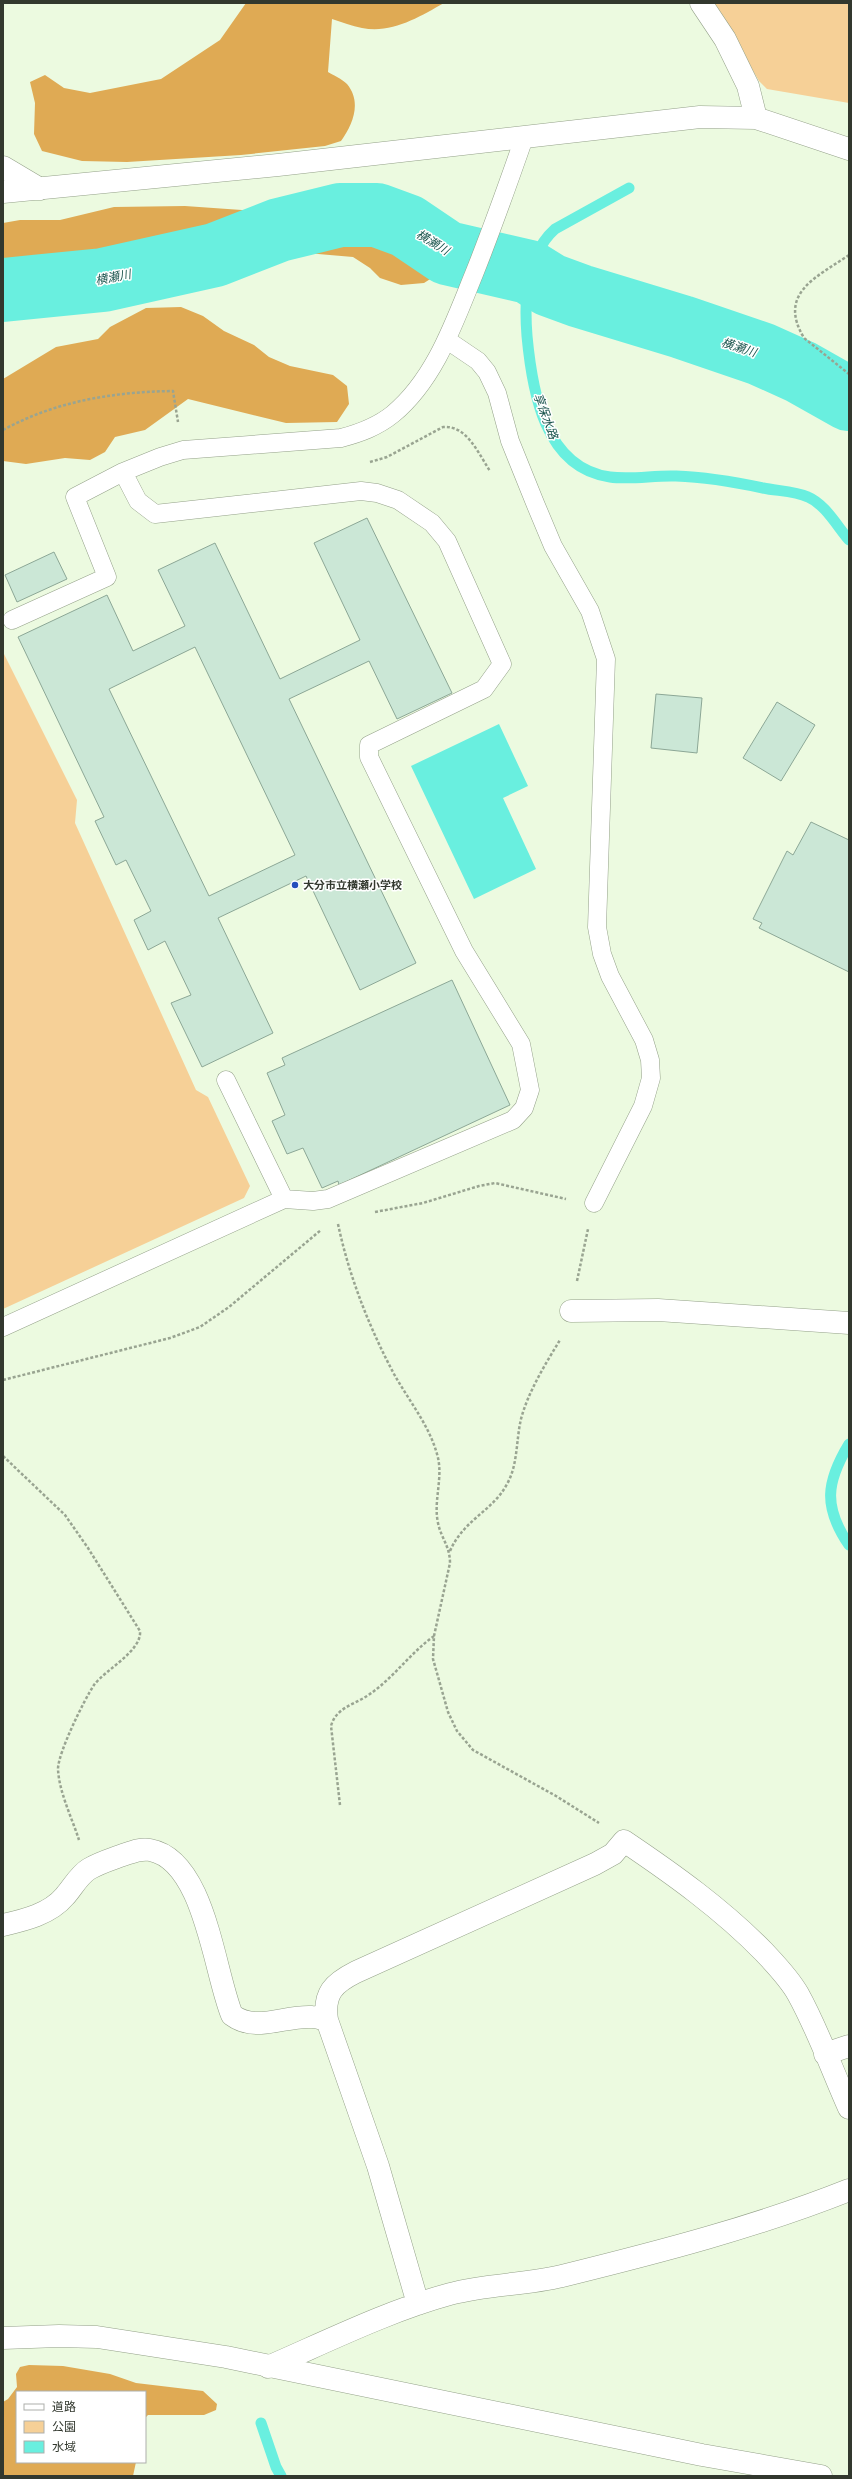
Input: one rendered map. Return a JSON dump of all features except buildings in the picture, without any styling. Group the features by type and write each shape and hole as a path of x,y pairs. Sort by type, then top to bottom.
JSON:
{"street":[{"path":"701,3 725,39 748,86 756,118"},
{"path":"3,192 524,138 700,118 756,118 849,149"},
{"path":"3,167 40,189"},
{"path":"571,1311 658,1310 849,1323"},
{"path":"418,2304 378,2166 327,2020 326,2008 333,1987 339,1981 595,1864 613,1854 624,1841 671,1872 730,1919 784,1973 798,1993 849,2108"},
{"path":"3,1925 37,1916 51,1908 65,1897 89,1869 106,1861 142,1850 155,1852 168,1859 183,1873 196,1898 206,1925 232,2015 239,2020 265,2023 311,2017 327,2020"},
{"path":"825,2054 849,2046"},
{"path":"268,2367 418,2304 473,2289 561,2276 729,2232 780,2217 849,2190"},
{"path":"3,2338 59,2336 104,2338 226,2357 268,2367 710,2457 821,2476"}],"lane":[{"path":"12,620 107,576 75,497 123,472 160,456 183,450 341,438 360,434 392,414 405,402 418,388 446,340 502,204 524,138"},
{"path":"446,340 478,361 487,372 497,393 510,441 535,503 553,546 590,611 606,660 597,927 602,954 610,976 644,1040 650,1060 651,1078 643,1106 594,1203"},
{"path":"3,1327 284,1198 313,1201 328,1199 513,1120 524,1108 530,1090 521,1044 464,951 369,757 370,745 484,689 502,664 447,541 432,523 398,500 377,493 361,491 155,514 138,501 123,472"},
{"path":"226,1080 284,1198"}],"path":[{"path":"849,255 814,278 796,298 794,309 796,322 804,338 849,374"},
{"path":"3,430 28,416 100,396 140,392 173,391 183,450"},
{"path":"370,1213 423,1203 479,1186 495,1183 594,1203 571,1311 564,1333 530,1396 521,1417 513,1471 507,1485 498,1497 465,1526 456,1538 450,1551 449,1572 434,1636 433,1659 448,1712 462,1739 473,1750 576,1808 624,1841"},
{"path":"332,1224 344,1220"},
{"path":"338,1222 355,1287 394,1374 424,1422 436,1450 440,1479 436,1512 438,1526 450,1551"},
{"path":"3,1380 170,1338 200,1327 219,1315 298,1247 326,1226"},
{"path":"3,1456 65,1515 88,1548 140,1632 140,1640 136,1647 102,1675 93,1686 81,1708 58,1764 59,1780 89,1869"},
{"path":"340,1805 331,1726 334,1717 340,1711 380,1687 404,1664 412,1653 434,1636"}],"green space":[{"path":"713,3 849,3 849,103 767,89 759,81"},
{"path":"3,652 77,800 75,823 196,1090 208,1097 250,1186 244,1198 3,1309"}],"shaded area":[{"path":"246,3 444,3 415,19 384,29 362,28 332,19 328,72 347,84 352,91 355,105 352,120 341,141 325,146 241,155 127,162 82,161 42,151 34,134 35,103 30,82 45,75 64,88 90,93 161,79 220,40"},
{"path":"185,206 312,215 327,222 343,226 392,234 424,246 439,258 438,274 424,283 401,285 380,278 370,268 353,257 260,249 230,259 141,273 3,283 3,223 20,220 60,220 114,207"},
{"path":"181,307 203,316 224,331 254,345 269,357 290,366 333,375 347,386 349,404 337,422 286,423 188,399 145,430 115,437 105,452 90,460 65,458 26,464 3,461 3,379 56,347 98,339 110,327 146,308"},
{"path":"29,2365 63,2366 110,2374 136,2383 203,2391 217,2404 216,2410 204,2415 148,2415 146,2417 146,2391 16,2391 16,2463 136,2463 133,2476 3,2476 3,2402 8,2399 17,2387 16,2374 20,2367"}],"water":[{"path":"499,724 528,786 503,798 536,869 474,899 411,766"}],"waterway":[{"name":"享保水路","path":"629,188 555,229 538,251 529,278 526,307 529,357 538,402 556,443 570,459 588,471 610,477 698,477 803,495 814,500 820,505 849,540"},
{"name":"横瀬川","path":"3,290 103,280 215,255 279,230 340,215 377,215 407,226 447,253 529,272 550,285 580,296 682,327 761,354 801,372 849,399"},
{"name":"享保水路","path":"849,1444 836,1470 832,1483 831,1494 835,1519 849,1545"},
{"name":"享保水路","path":"261,2423 276,2467 281,2476"}],"place":[{"name":"大分市立横瀬小学校","path":"295,885"}]}
